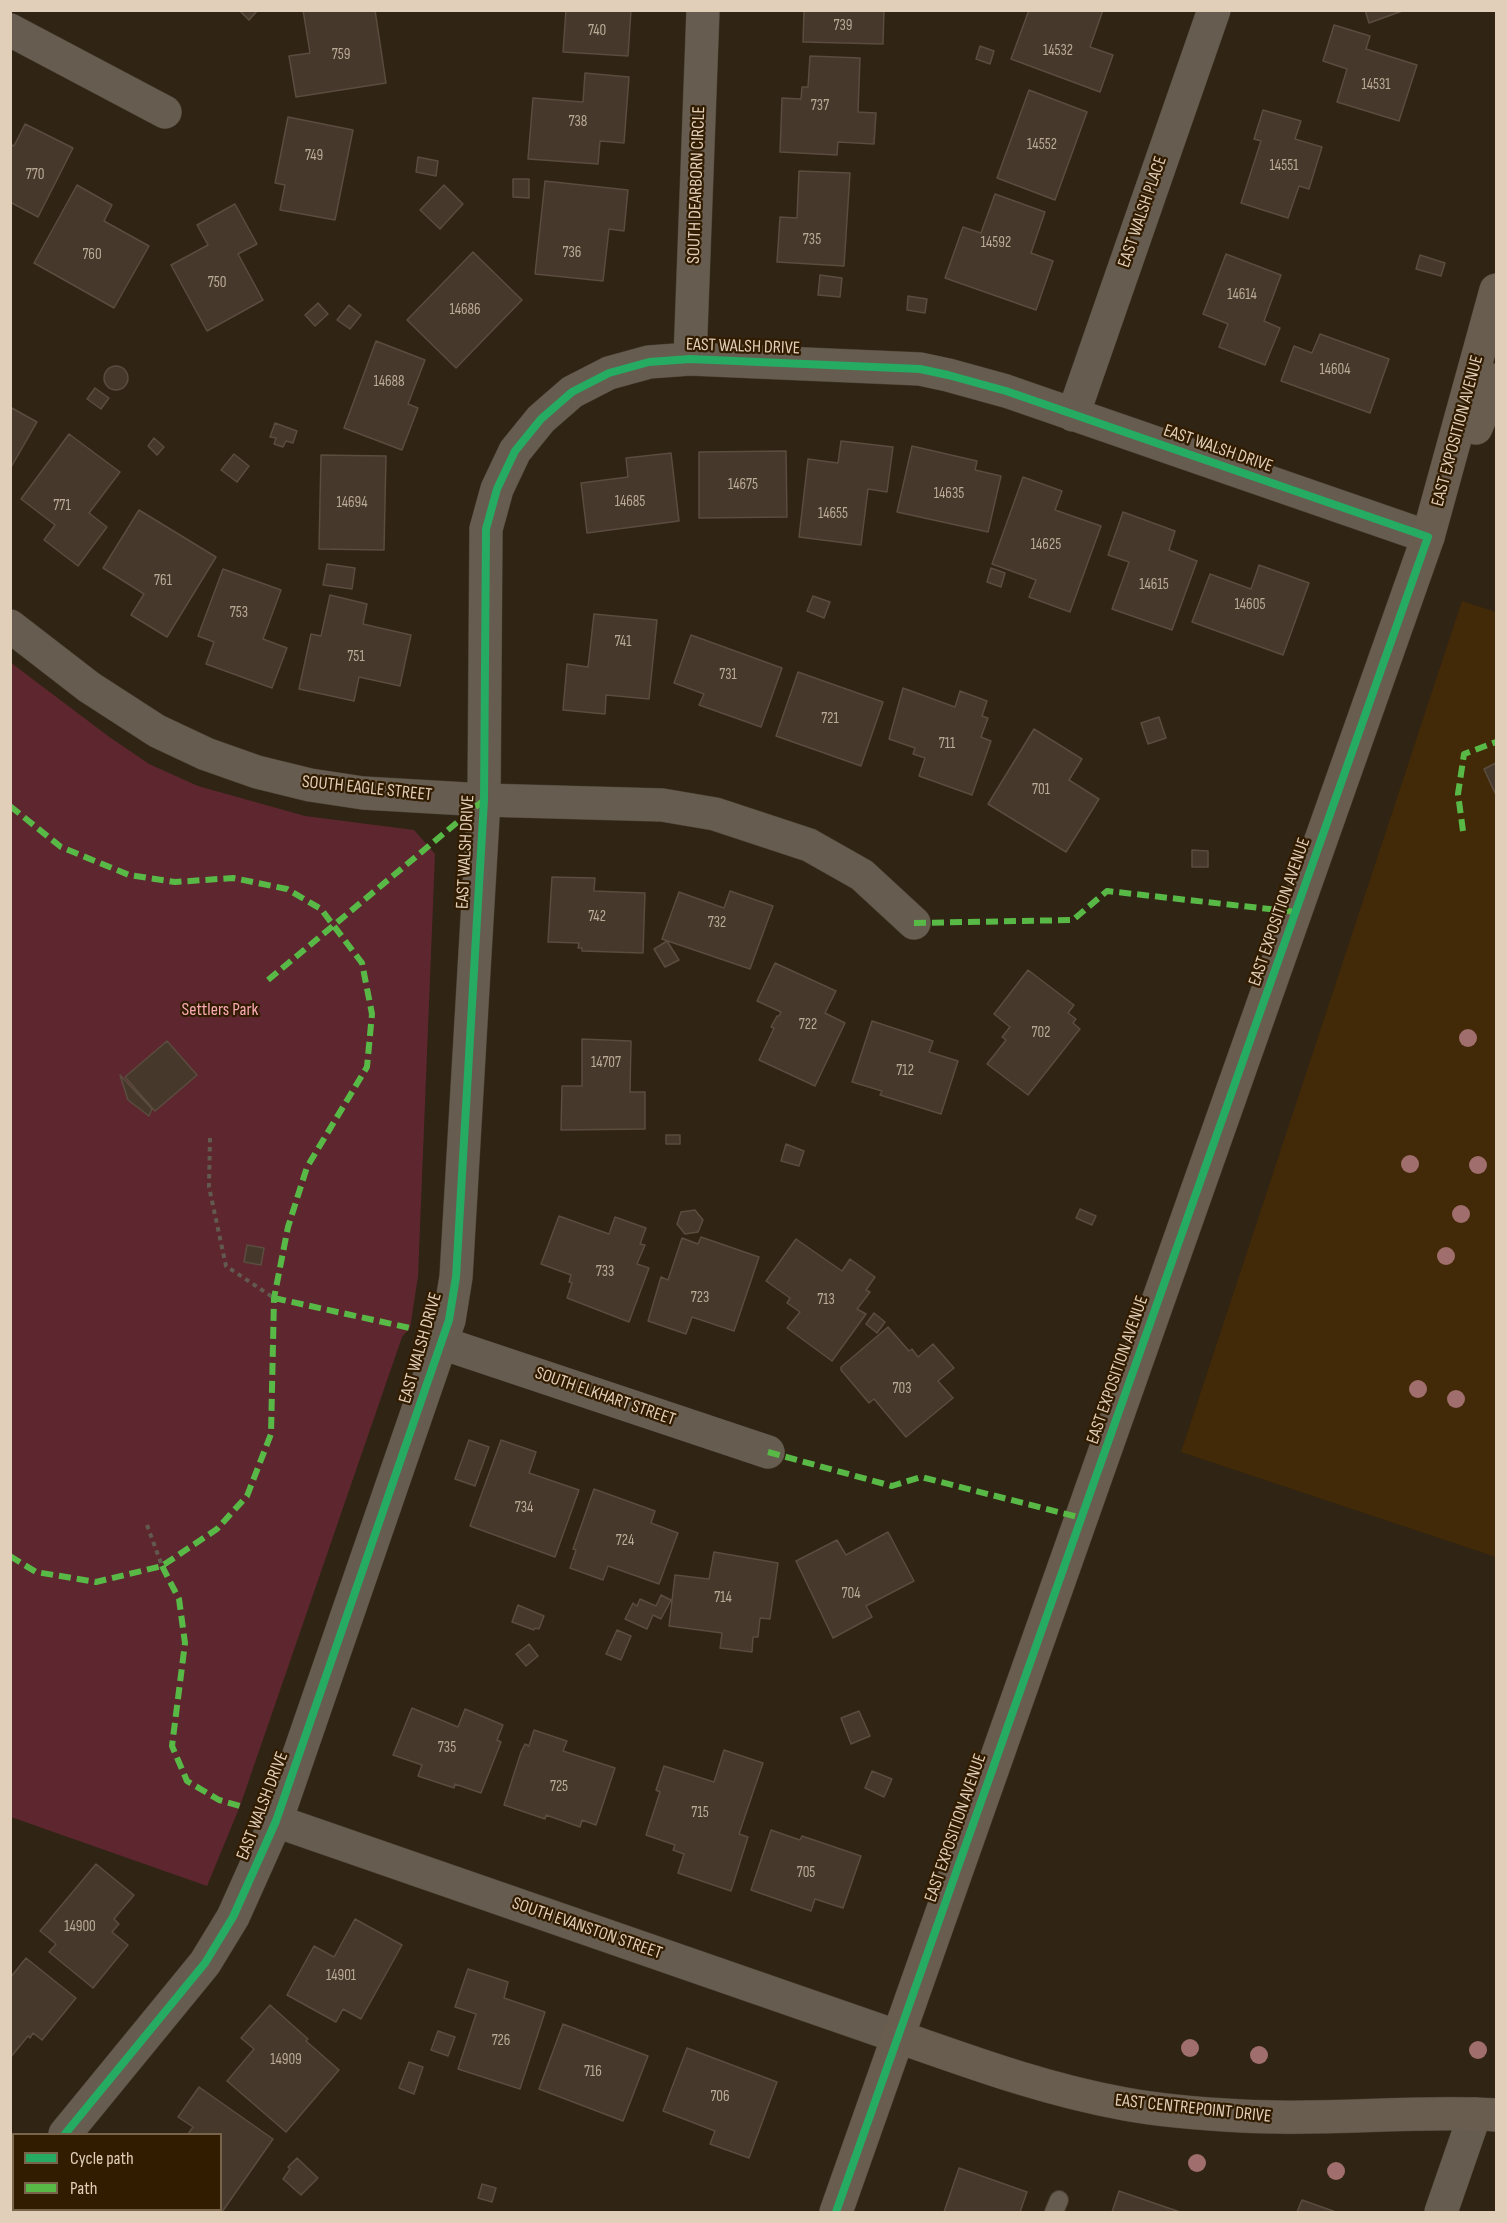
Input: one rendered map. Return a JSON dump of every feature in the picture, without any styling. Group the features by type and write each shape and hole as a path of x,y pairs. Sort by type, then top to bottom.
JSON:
{"street":[{"name":"SOUTH DEARBORN CIRCLE","path":"690,359 703,10"},
{"name":"EAST WALSH PLACE","path":"1073,415 1214,10"},
{"path":"10,30 165,112"},
{"name":"EAST EXPOSITION AVENUE","path":"836,2212 1428,537 1497,290"},
{"name":"EAST WALSH DRIVE","path":"66,2133 205,1963 233,1917 276,1821 449,1320 456,1277 484,800 486,529 497,489 515,452 541,419 572,392 609,373 649,362 690,359 920,369 1006,392 1428,537"},
{"name":"EAST EXPOSITION AVENUE","path":"1428,537 1497,380"},
{"name":"SOUTH EAGLE STREET","path":"10,626 89,687 157,731 206,754 257,772 310,785 363,793 484,800 662,805 715,814 809,845 862,875 914,923"},
{"name":"SOUTH ELKHART STREET","path":"442,1342 768,1452"},
{"name":"SOUTH EVANSTON STREET","path":"276,1821 899,2037"},
{"name":"EAST CENTREPOINT DRIVE","path":"899,2037 1033,2081 1126,2104 1191,2112 1281,2118 1420,2114 1486,2115"},
{"path":"1441,2212 1486,2115"}],"path":[{"path":"210,1138 209,1187 226,1266 274,1298"},
{"path":"147,1525 162,1566"}],"shaded area":[{"path":"1462,601 1496,612 1496,1557 1181,1452"}],"green space":[{"name":"Settlers Park","path":"10,662 149,764 198,786 305,816 414,830 435,854 418,1276 410,1328 402,1337 240,1806 207,1886 11,1817"}],"building":[{"path":"239,10 258,10 249,20"},
{"path":"303,10 375,10 386,83 296,97 289,56 310,53"},
{"path":"566,10 631,10 628,56 563,52"},
{"path":"804,10 884,10 883,44 803,42"},
{"path":"1029,10 1103,10 1090,47 1113,55 1100,92 1011,59"},
{"path":"1365,10 1405,10 1369,23"},
{"path":"1334,25 1370,36 1366,49 1417,65 1399,121 1337,102 1347,69 1323,61"},
{"path":"980,46 994,51 990,64 976,59"},
{"path":"810,56 860,58 858,112 876,113 874,144 838,142 837,155 780,152 782,98 801,99 802,87 808,87"},
{"path":"585,73 629,77 624,143 600,141 598,164 528,159 533,98 583,102"},
{"path":"1029,90 1087,112 1055,200 997,178"},
{"path":"1263,110 1301,121 1295,139 1322,147 1309,189 1299,186 1288,218 1241,203 1261,141 1254,139"},
{"path":"288,117 353,130 335,220 280,210 285,185 275,183"},
{"path":"25,124 73,148 38,217 10,202 10,144 14,146"},
{"path":"418,157 438,161 436,176 416,172"},
{"path":"799,171 850,173 844,266 777,262 780,217 797,218"},
{"path":"513,179 529,179 529,198 513,197"},
{"path":"545,181 628,190 624,231 609,229 603,281 535,274"},
{"path":"77,185 112,205 104,221 149,246 114,308 34,263"},
{"path":"444,185 463,204 440,229 420,210"},
{"path":"995,194 1045,212 1031,253 1053,261 1036,310 945,278 963,227 981,233"},
{"path":"235,204 257,244 238,254 263,300 207,331 171,265 208,245 197,225"},
{"path":"473,252 522,300 456,368 407,320"},
{"path":"1226,254 1281,275 1264,321 1280,328 1265,365 1219,347 1228,324 1203,314"},
{"path":"1420,255 1445,263 1441,276 1416,269"},
{"path":"820,275 842,278 840,297 818,295"},
{"path":"908,296 927,299 925,313 907,310"},
{"path":"318,303 328,314 315,326 305,315"},
{"path":"349,305 361,315 350,329 337,320"},
{"path":"1320,334 1389,359 1370,413 1281,381 1294,346 1312,353"},
{"path":"376,341 425,360 408,404 418,408 402,450 344,428"},
{"path":"116,366 121,367 127,373 127,383 121,389 116,390 111,389 105,383 104,378 105,373 111,367"},
{"path":"95,388 109,398 101,409 87,399"},
{"path":"10,407 37,422 10,469"},
{"path":"275,423 297,431 293,443 286,441 283,447 274,444 276,438 270,437"},
{"path":"69,434 120,472 89,513 107,527 78,566 44,540 55,525 21,499"},
{"path":"154,438 164,447 157,455 148,446"},
{"path":"841,441 893,447 887,492 868,489 861,545 799,537 808,459 838,463"},
{"path":"912,446 977,461 975,470 1001,476 988,532 897,512"},
{"path":"786,451 787,517 699,518 699,452"},
{"path":"671,453 679,521 587,533 581,483 628,477 626,458"},
{"path":"234,454 249,466 237,482 221,470"},
{"path":"321,455 386,456 384,550 319,549"},
{"path":"1023,477 1062,491 1055,510 1101,526 1070,612 1029,597 1036,580 992,564"},
{"path":"139,510 216,557 167,637 131,615 144,594 103,568"},
{"path":"1123,512 1175,531 1169,550 1197,561 1172,630 1112,609 1129,562 1108,555"},
{"path":"327,564 355,568 352,589 323,585"},
{"path":"1259,565 1309,583 1283,655 1192,622 1210,574 1251,589"},
{"path":"991,568 1005,573 1001,587 987,582"},
{"path":"223,569 281,590 263,639 287,648 272,688 206,664 214,642 198,636"},
{"path":"330,595 367,604 363,624 411,635 400,686 359,677 354,701 299,689 311,634 321,636"},
{"path":"813,596 830,602 824,618 807,611"},
{"path":"594,614 657,620 649,699 606,695 605,714 563,710 567,664 588,667"},
{"path":"691,635 782,668 761,727 699,705 704,694 674,683"},
{"path":"798,672 883,702 861,766 776,736"},
{"path":"903,688 955,707 960,691 987,701 982,716 988,718 981,737 991,741 972,795 919,776 925,758 913,754 915,748 889,739"},
{"path":"1159,717 1166,738 1148,744 1141,723"},
{"path":"1034,729 1082,759 1069,780 1099,799 1066,852 988,804"},
{"path":"1496,763 1496,795 1484,769"},
{"path":"1192,850 1208,851 1208,867 1192,867"},
{"path":"552,877 595,878 594,891 645,893 643,953 582,951 582,948 578,948 579,943 548,942"},
{"path":"730,891 773,906 750,969 662,939 679,892 724,908"},
{"path":"667,941 679,960 665,967 654,949"},
{"path":"775,963 836,991 825,1013 845,1023 815,1086 759,1060 774,1028 771,1027 781,1012 757,1001"},
{"path":"1028,970 1074,1005 1068,1013 1076,1019 1073,1023 1080,1029 1028,1095 987,1064 1006,1040 1002,1037 1010,1027 994,1014"},
{"path":"872,1021 933,1041 929,1052 958,1061 941,1114 880,1095 882,1091 852,1082"},
{"path":"582,1039 631,1041 630,1092 645,1092 645,1129 561,1130 562,1086 582,1086"},
{"path":"167,1041 197,1075 155,1111 125,1077"},
{"path":"120,1075 152,1109 149,1116 128,1100"},
{"path":"666,1135 680,1135 680,1144 666,1144"},
{"path":"786,1144 804,1151 799,1166 781,1161"},
{"path":"1080,1209 1096,1216 1092,1225 1076,1218"},
{"path":"695,1210 703,1220 698,1232 685,1234 677,1224 681,1212"},
{"path":"559,1216 609,1234 615,1217 646,1228 640,1244 645,1245 637,1264 649,1268 629,1322 567,1298 572,1283 569,1282 571,1275 541,1264"},
{"path":"701,1237 759,1257 734,1331 692,1317 686,1334 648,1321 661,1277 668,1280 682,1238 698,1244"},
{"path":"796,1239 842,1271 850,1259 875,1277 866,1290 870,1292 857,1309 866,1314 832,1361 787,1328 800,1312 787,1303 790,1298 766,1281"},
{"path":"247,1245 264,1248 261,1265 244,1262"},
{"path":"874,1313 885,1322 877,1333 866,1324"},
{"path":"888,1327 909,1351 912,1349 918,1357 933,1344 954,1368 938,1381 953,1398 906,1437 874,1399 869,1403 841,1370 841,1367"},
{"path":"469,1440 489,1447 475,1486 455,1479"},
{"path":"501,1440 536,1452 529,1473 579,1490 555,1557 470,1526"},
{"path":"594,1489 655,1511 651,1523 678,1533 659,1584 608,1566 603,1580 570,1568 576,1550 573,1549"},
{"path":"888,1532 914,1581 866,1606 872,1617 833,1638 796,1561 837,1540 846,1555"},
{"path":"714,1552 778,1563 770,1619 760,1618 758,1637 753,1637 752,1652 720,1648 722,1633 669,1626 675,1575 709,1579"},
{"path":"661,1595 671,1600 661,1619 653,1615 647,1629 625,1619 633,1603 637,1606 640,1599 656,1606"},
{"path":"518,1605 544,1616 539,1629 534,1630 512,1622"},
{"path":"617,1630 631,1636 621,1660 606,1654"},
{"path":"529,1644 538,1656 526,1666 516,1654"},
{"path":"412,1708 458,1727 465,1709 503,1725 497,1740 501,1742 481,1793 455,1784 454,1788 418,1776 422,1765 393,1755"},
{"path":"859,1711 870,1736 851,1744 841,1718"},
{"path":"534,1730 567,1741 563,1751 615,1768 596,1825 582,1820 580,1827 546,1815 545,1819 504,1805 521,1752 525,1744 529,1746"},
{"path":"724,1750 763,1763 739,1834 748,1837 731,1891 678,1873 684,1854 673,1850 675,1845 646,1835 660,1792 656,1790 664,1766 714,1782"},
{"path":"872,1771 892,1779 884,1797 865,1788"},
{"path":"771,1830 800,1840 802,1836 861,1856 843,1908 815,1899 811,1911 751,1890"},
{"path":"96,1864 134,1895 114,1919 119,1924 112,1932 128,1945 93,1988 49,1952 56,1944 40,1931"},
{"path":"355,1919 402,1945 361,2019 343,2009 336,2022 287,1995 314,1946 334,1957"},
{"path":"26,1958 76,1998 42,2040 33,2033 10,2058 10,1978"},
{"path":"468,1969 508,1982 504,1998 545,2012 520,2089 458,2069 476,2014 455,2007"},
{"path":"270,2005 339,2070 286,2132 227,2081 254,2049 241,2038"},
{"path":"563,2024 648,2056 623,2121 539,2089"},
{"path":"438,2031 455,2037 448,2056 431,2050"},
{"path":"687,2048 777,2082 749,2158 710,2144 715,2131 663,2111"},
{"path":"409,2062 423,2067 414,2094 399,2088"},
{"path":"199,2087 273,2139 222,2212 218,2211 222,2211 222,2133 189,2133 193,2127 178,2117"},
{"path":"297,2158 318,2178 301,2195 283,2179 290,2169 288,2167"},
{"path":"959,2168 1027,2192 1020,2212 944,2212"},
{"path":"482,2184 496,2188 492,2202 478,2198"},
{"path":"1119,2191 1180,2212 1112,2212"},
{"path":"1302,2200 1336,2212 1297,2212"},
{"path":"179,2211 181,2212 128,2212"}],"marked path":[{"path":"1463,831 1458,794 1464,754 1496,742"},
{"path":"268,980 484,800"},
{"path":"10,806 61,847 129,875 175,882 233,878 287,889 321,909 362,963 372,1014 367,1067 307,1167 288,1227 274,1298 271,1434 247,1496 217,1529 162,1566 96,1582 36,1572 10,1556"},
{"path":"914,923 1073,920 1107,891 1296,912"},
{"path":"274,1298 410,1328"},
{"path":"768,1452 892,1486 921,1477 1082,1518"},
{"path":"162,1566 179,1599 185,1643 172,1746 187,1781 219,1800 240,1806"}],"cycle path":[{"path":"66,2133 205,1963 233,1917 276,1821 449,1320 456,1277 484,800 486,529 497,489 515,451 541,419 572,392 609,373 649,362 690,359 920,369 1006,391 1428,537 836,2212"}]}
